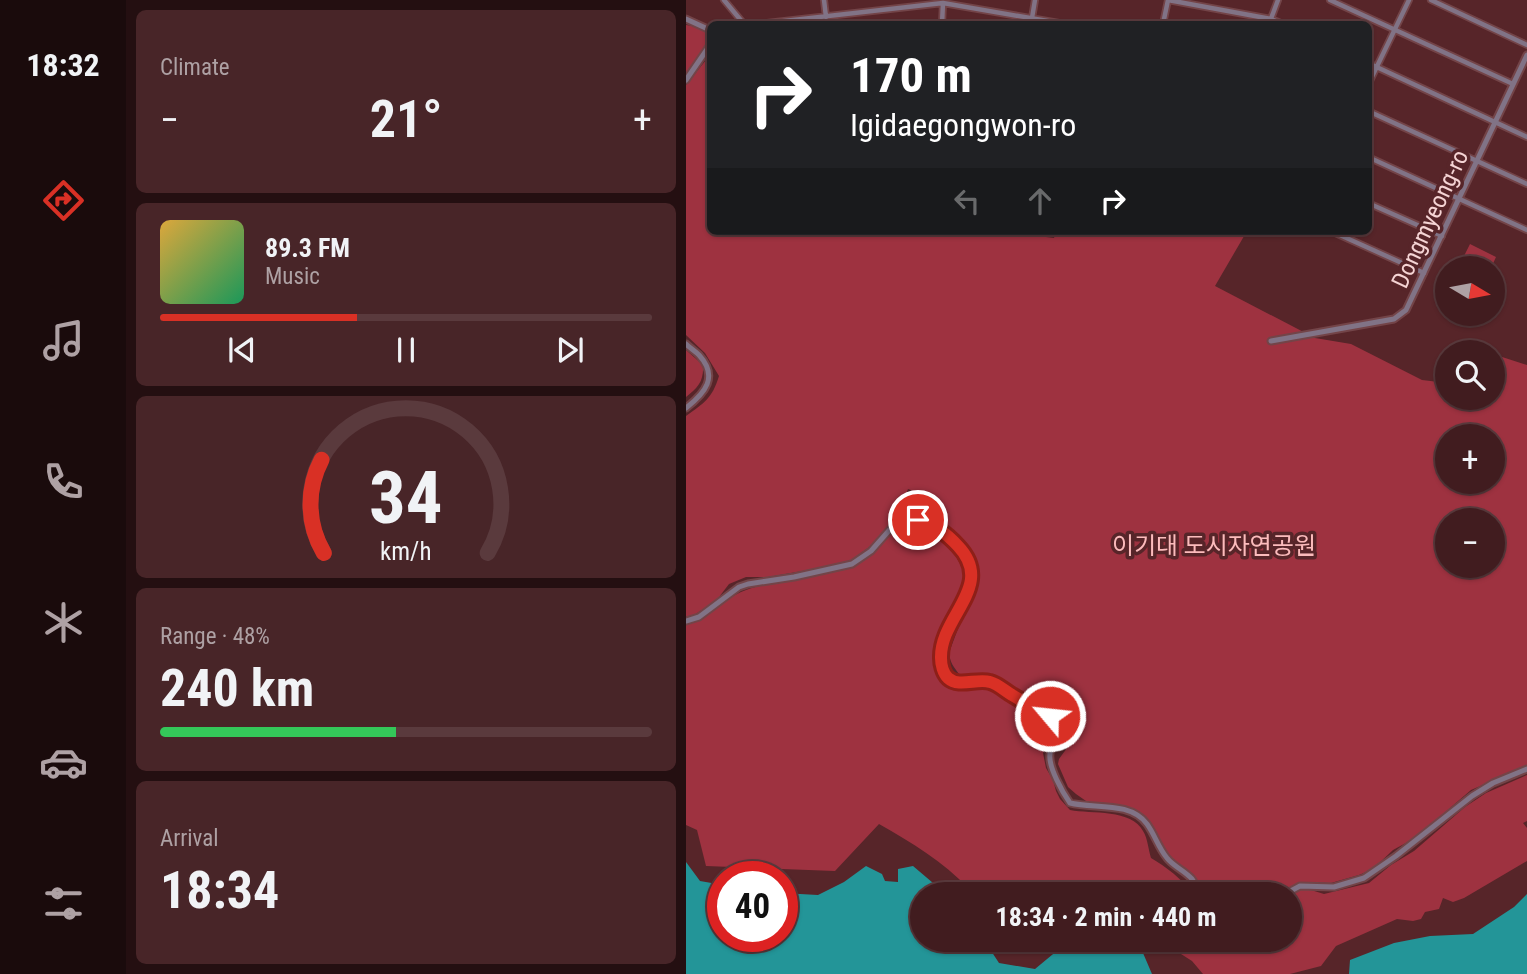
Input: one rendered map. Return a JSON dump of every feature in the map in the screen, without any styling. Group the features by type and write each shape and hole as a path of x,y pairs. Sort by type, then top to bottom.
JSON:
{"street":[{"path":"724,0 742,21"},
{"path":"824,0 826,16"},
{"path":"783,21 943,3 1032,21 1035,0"},
{"path":"1164,21 1168,0 1265,21"},
{"path":"1270,21 1278,0"},
{"path":"1330,0 1513,84"},
{"path":"1372,77 1409,0"},
{"path":"1431,0 1527,45"},
{"path":"942,21 943,3"},
{"path":"686,19 707,29"},
{"path":"686,80 707,49"},
{"name":"Dongmyeong-ro","path":"1271,341 1394,319 1406,310 1527,55"},
{"path":"1372,65 1527,137"},
{"path":"1372,113 1527,184"},
{"path":"1372,159 1527,230"},
{"path":"1372,205 1442,236"},
{"path":"1340,235 1425,273"},
{"path":"686,344 707,366 709,376 703,393 686,408"},
{"path":"686,621 699,617 739,587 852,564 871,551 900,518 918,520 937,527 969,559 972,571 967,593 941,647 941,663 949,678 963,682 991,682 1050,716 1058,734 1050,754 1052,766 1070,803 1130,811 1139,816 1148,825 1169,861 1193,882"},
{"path":"1302,886 1334,887 1364,878 1472,796 1493,783 1527,769"}],"green space":[{"path":"686,25 707,28 707,41 702,53 686,76"},
{"name":"이기대 도시자연공원","path":"707,59 707,235 1046,235 1054,238 1055,235 1245,235 1215,286 1315,338 1351,344 1422,380 1435,382 1435,410 1505,410 1505,358 1527,365 1527,766 1471,790 1415,838 1393,850 1373,869 1359,875 1331,883 1195,882 1191,875 1168,858 1137,813 1086,801 1068,787 1058,764 1067,748 1068,734 1056,715 992,679 959,674 950,660 950,650 976,580 976,566 967,551 929,518 929,497 908,489 897,519 877,541 852,560 768,577 746,577 729,584 716,601 691,617 686,616 686,416 707,400 719,376 705,353 686,335 686,85"},
{"path":"1470,244 1494,256 1464,256"},
{"path":"686,350 703,365 703,371 699,384 686,397"},
{"path":"911,522 929,527 950,545 967,577 967,585 951,619 936,639 933,663 936,672 947,685 959,689 982,687 1035,715 1049,732 1048,745 1043,753 1046,768 1060,799 1070,810 1121,816 1138,824 1146,837 1151,858 1183,882 962,882 938,861 879,824 835,871 798,870 798,861 707,861 706,866 697,830 686,825 686,624 694,622 746,590 855,564 904,524"},
{"path":"1527,775 1527,821 1523,823 1527,828 1527,861 1464,898 1453,902 1443,898 1439,909 1425,912 1421,919 1397,919 1336,946 1321,966 1290,974 1203,974 1192,961 1178,952 1302,952 1302,890 1324,894 1369,883 1486,793"}],"water":[{"path":"686,862 700,881 707,882 707,952 798,952 798,894 818,895 844,882 866,866 882,874 885,881 898,882 898,869 913,866 932,882 910,882 910,952 992,952 999,963 1035,969 1056,952 1142,952 1152,974 686,974"},
{"path":"1527,894 1527,974 1349,974 1350,960 1394,943 1430,936 1473,934 1514,907"}],"route":[{"path":"918,520 937,527 946,534 969,559 972,571 967,593 941,647 944,672 954,681 991,682 1050,716"}]}
